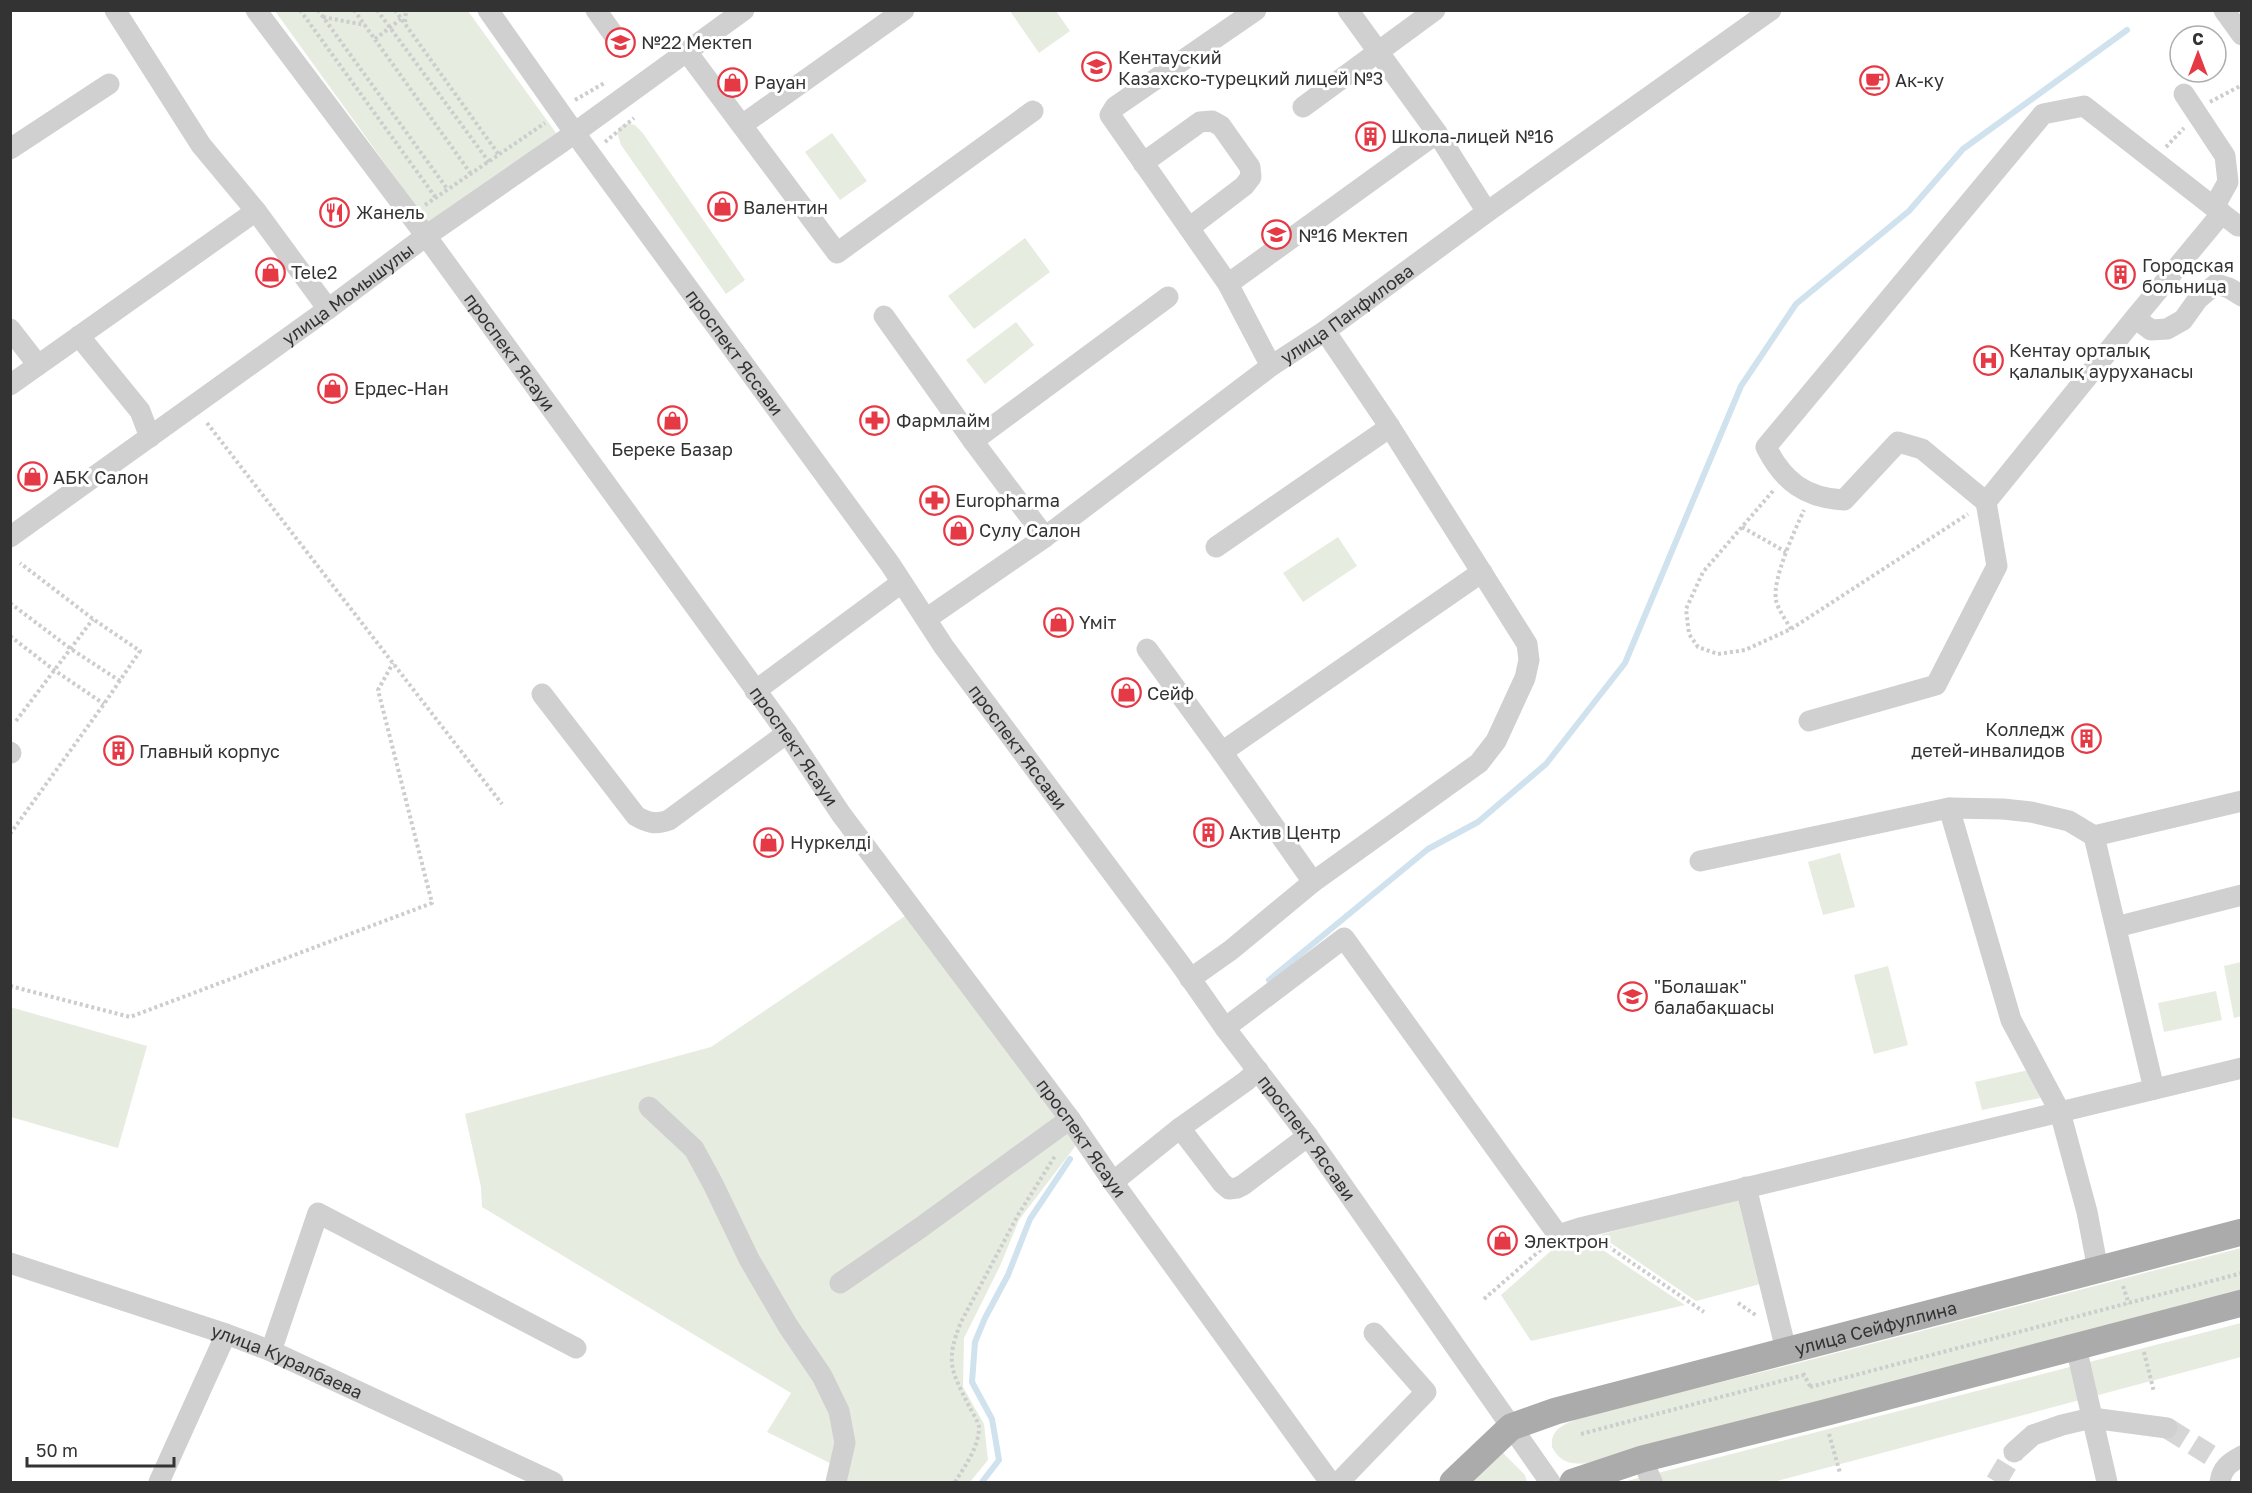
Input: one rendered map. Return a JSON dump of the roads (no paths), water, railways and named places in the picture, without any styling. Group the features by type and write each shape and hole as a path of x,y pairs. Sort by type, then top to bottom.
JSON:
{"main road":[{"name":"улица Сейфуллина","path":"1511,1427 1556,1411 2241,1232"},
{"path":"1573,1482 1647,1471 2076,1347 2241,1303"},
{"path":"1453,1482 1511,1427"}],"street":[{"path":"115,10 201,145 256,211 328,309"},
{"name":"проспект Ясауи","path":"256,10 426,236 787,733 841,814 1070,1119 1330,1482"},
{"name":"проспект Яссави","path":"488,10 574,132 883,554 944,647 1225,1028 1308,1136 1550,1482"},
{"path":"596,10 618,41"},
{"name":"улица Момышулы","path":"10,537 426,236 744,10"},
{"path":"742,125 904,10"},
{"path":"1256,10 1115,107 1110,115 1228,284 1271,366"},
{"path":"1348,10 1437,133 1487,212"},
{"path":"1303,107 1435,10"},
{"name":"улица Панфилова","path":"926,620 1045,537 1271,366 1325,331 1487,212 1771,10"},
{"path":"2224,10 2241,35"},
{"path":"687,52 837,253 1033,111"},
{"path":"10,149 109,84"},
{"path":"1986,502 2218,210 2228,182 2225,156 2184,94"},
{"path":"1809,721 1936,685 1997,566 1986,502 1922,449 1898,442 1844,500 1822,499 1785,477 1775,465 1766,447 2043,114 2084,106 2238,226 2241,226"},
{"path":"1143,163 1200,122 1212,121 1221,126 1250,166 1251,177 1244,186 1189,228"},
{"path":"1228,284 1437,133"},
{"path":"10,385 256,211"},
{"path":"2134,318 2151,330 2167,329 2183,320 2198,299 2216,284 2229,288 2241,296"},
{"path":"973,441 1168,297"},
{"path":"885,316 973,441 1045,537"},
{"path":"10,329 38,365"},
{"path":"1191,979 1231,950 1312,882 1479,763 1496,741 1525,678 1529,660 1527,644 1390,427 1325,331"},
{"path":"79,336 140,411 150,437"},
{"path":"1216,547 1390,427"},
{"path":"1222,752 1482,572"},
{"path":"755,691 902,583"},
{"path":"1148,649 1312,882"},
{"path":"542,694 636,816 648,823 661,823 669,820 787,733"},
{"path":"1700,861 1949,808 2031,812 2069,821 2094,836 2241,801"},
{"path":"1949,808 2011,1020 2060,1112 2087,1212 2098,1270"},
{"path":"2094,836 2154,1089"},
{"path":"2116,927 2241,895"},
{"path":"1225,1028 1344,938 1558,1235 1746,1187 2241,1068"},
{"path":"1113,1182 1258,1070"},
{"path":"649,1107 694,1149 748,1259 788,1326 822,1376 839,1411 845,1443 836,1482"},
{"path":"840,1283 1070,1119"},
{"path":"1180,1128 1229,1189 1243,1185 1308,1136"},
{"path":"1746,1187 1786,1350"},
{"path":"271,1351 318,1212 576,1348"},
{"name":"улица Куралбаева","path":"10,1263 271,1351 553,1482"},
{"path":"1339,1482 1426,1392 1374,1333"},
{"path":"159,1482 226,1334"},
{"path":"2076,1347 2107,1482"},
{"path":"2014,1452 2033,1435 2092,1418 2168,1428"},
{"path":"2217,1470 2241,1456"}],"waterway":[{"path":"1269,980 1428,849 1478,822 1546,764 1625,663 1741,386 1796,304 1909,211 1963,149 2127,30"},
{"path":"982,1482 999,1460 992,1419 972,1382 975,1342 1008,1275 1030,1219 1070,1159"}],"tunnel":[{"path":"2167,1428 2210,1455"},
{"path":"1996,1482 2014,1452"}],"place":[{"name":"№22 Мектеп","path":"620,42"},
{"name":"Кентауский Казахско-турецкий лицей №3","path":"1097,67"},
{"name":"Ак-ку","path":"1874,80"},
{"name":"Рауан","path":"733,82"},
{"name":"Школа-лицей №16","path":"1370,136"},
{"name":"Валентин","path":"722,207"},
{"name":"Жанель","path":"335,212"},
{"name":"№16 Мектеп","path":"1277,235"},
{"name":"Tele2","path":"270,272"},
{"name":"Городская больница","path":"2121,275"},
{"name":"Кентау орталық қалалық ауруханасы","path":"1988,360"},
{"name":"Ердес-Нан","path":"333,388"},
{"name":"Береке Базар","path":"672,420"},
{"name":"Фармлайм","path":"875,420"},
{"name":"АБК Салон","path":"32,477"},
{"name":"Europharma","path":"934,500"},
{"name":"Сулу Салон","path":"958,530"},
{"name":"Үміт","path":"1058,622"},
{"name":"Сейф","path":"1126,693"},
{"name":"Колледж детей-инвалидов","path":"2086,739"},
{"name":"Главный корпус","path":"118,751"},
{"name":"Актив Центр","path":"1208,832"},
{"name":"Нуркелді","path":"769,842"},
{"name":"\"Болашак\" балабақшасы","path":"1633,996"},
{"name":"Электрон","path":"1503,1241"}]}
